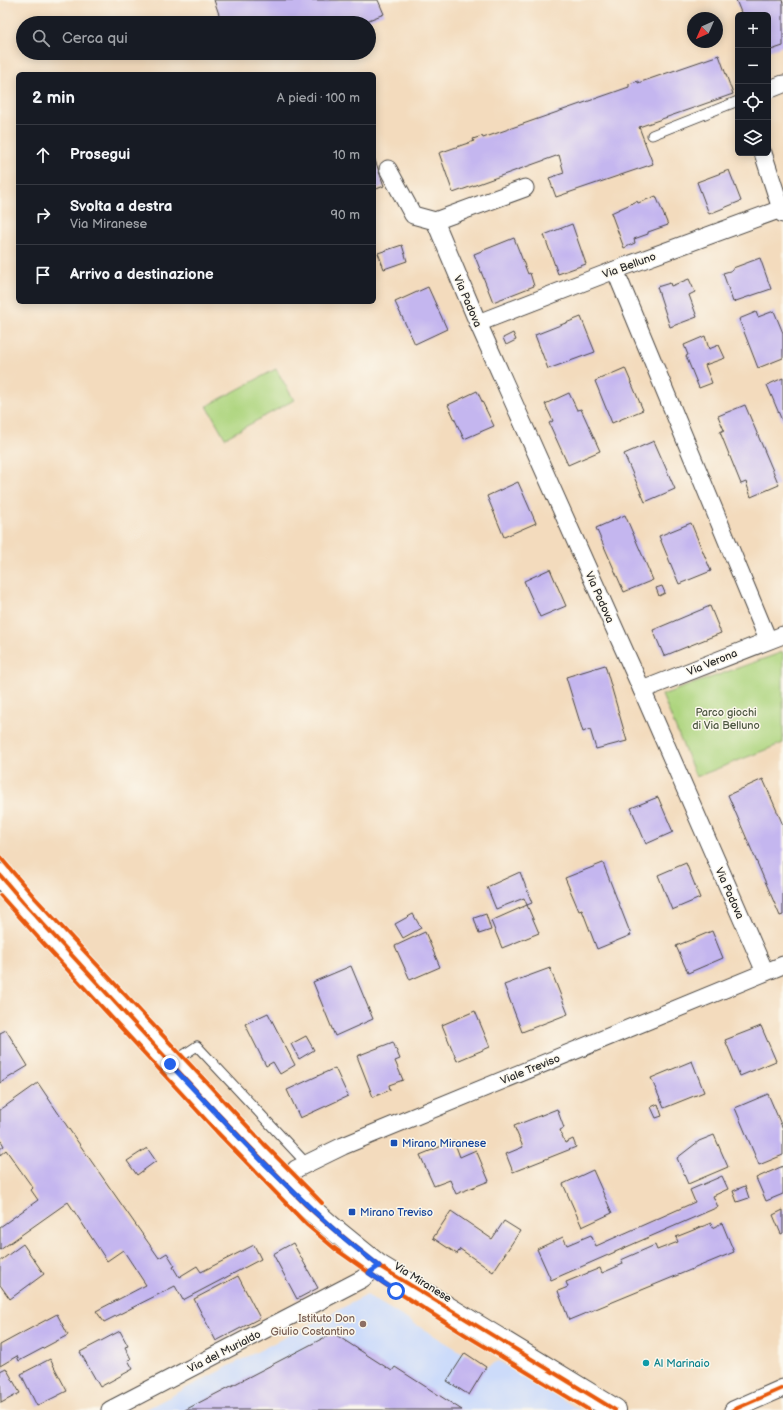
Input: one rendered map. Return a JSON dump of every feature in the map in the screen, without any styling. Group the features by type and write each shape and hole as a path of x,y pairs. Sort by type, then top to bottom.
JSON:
{"main road":[{"name":"Via Miranese","path":"0,875 170,1064 284,1183 331,1227 379,1266 615,1410"}],"street":[{"path":"771,89 783,84"},
{"name":"Via Belluno","path":"478,323 614,270 782,211 764,156"},
{"path":"388,169 413,215 435,222 525,188"},
{"name":"Via Padova","path":"435,222 478,323 642,690 765,972"},
{"path":"614,270 776,637"},
{"name":"Via Verona","path":"642,690 776,637"},
{"name":"Viale Treviso","path":"284,1183 296,1169 343,1146 783,965"},
{"name":"Via del Murialdo","path":"110,1410 362,1279 379,1266"},
{"path":"733,1410 783,1388"}],"lane":[{"path":"652,135 735,102"},
{"path":"170,1064 197,1046 306,1163"}],"shaded area":[{"name":"Istituto Don Giulio Costantino","path":"367,1295 486,1367 499,1361 580,1410 144,1410"}],"green space":[{"path":"276,369 294,400 225,438 207,406"},
{"name":"Parco giochi di Via Belluno","path":"783,652 783,743 696,777 662,695"}],"building":[{"path":"214,0 378,0 384,14 376,17 220,16"},
{"path":"736,0 782,0 783,46 771,50 771,12 741,12"},
{"path":"719,55 733,94 639,127 653,164 556,197 549,178 564,173 559,155 453,193 439,153 474,141 473,139 482,136 483,138 629,87 629,84 638,81 638,83"},
{"path":"376,163 384,186 376,189"},
{"path":"729,170 741,201 709,214 697,182"},
{"path":"656,196 668,225 634,239 635,243 624,248 611,213 637,201 638,203"},
{"path":"572,224 586,264 558,274 544,235"},
{"path":"514,238 528,274 530,273 534,286 493,302 474,254"},
{"path":"402,245 407,261 384,269 378,253"},
{"path":"760,258 771,289 733,302 723,273"},
{"path":"689,279 695,292 689,295 697,317 670,327 657,287 670,283 671,286"},
{"path":"428,287 447,329 415,344 395,302"},
{"path":"774,311 783,333 783,358 758,368 739,319 756,312 758,317"},
{"path":"581,317 595,352 548,369 535,335"},
{"path":"513,333 516,340 506,345 503,338"},
{"path":"705,336 709,349 719,345 725,358 705,365 712,383 699,388 686,356 688,355 684,345"},
{"path":"625,368 643,410 612,423 595,381"},
{"path":"783,378 783,423 767,385"},
{"path":"477,391 494,426 464,439 448,405"},
{"path":"569,393 577,410 581,409 600,451 568,465 549,423 553,421 545,404"},
{"path":"745,405 779,485 751,497 746,482 741,484 720,432 724,430 718,416"},
{"path":"654,441 675,489 645,502 624,454"},
{"path":"518,482 536,523 504,537 487,496"},
{"path":"625,515 653,580 624,592 596,528"},
{"path":"691,523 711,571 679,584 659,536"},
{"path":"550,569 566,606 540,617 524,581"},
{"path":"662,586 665,593 659,596 656,588"},
{"path":"710,606 721,633 664,656 653,630"},
{"path":"605,665 627,741 596,749 590,729 583,732 566,677"},
{"path":"763,779 783,825 783,915 780,916 728,795"},
{"path":"658,797 673,832 646,844 631,808"},
{"path":"603,863 631,935 597,949 582,910 579,911 565,878"},
{"path":"686,863 700,898 672,910 658,875"},
{"path":"520,872 532,903 527,905 524,898 496,909 487,887"},
{"path":"527,905 539,933 502,948 491,921"},
{"path":"413,914 421,928 403,938 395,924"},
{"path":"486,914 491,930 479,934 474,918"},
{"path":"712,931 723,958 688,973 676,946"},
{"path":"425,932 440,967 410,980 395,946"},
{"path":"351,966 373,1019 335,1036 313,982"},
{"path":"550,968 568,1014 522,1032 504,985"},
{"path":"475,1011 490,1047 457,1061 442,1025"},
{"path":"268,1013 295,1065 280,1074 273,1062 266,1066 245,1024"},
{"path":"761,1026 776,1061 740,1076 725,1040"},
{"path":"6,1030 28,1066 0,1083 0,1033"},
{"path":"306,1036 314,1050 299,1059 291,1044"},
{"path":"393,1042 400,1059 395,1061 403,1080 389,1085 390,1090 373,1097 357,1056"},
{"path":"692,1061 704,1092 664,1108 651,1078"},
{"path":"335,1068 348,1096 300,1118 287,1090"},
{"path":"38,1083 159,1258 167,1253 175,1266 173,1267 179,1277 197,1266 201,1272 254,1245 261,1259 183,1300 175,1286 104,1322 96,1311 146,1285 123,1250 107,1261 68,1202 0,1250 0,1227 38,1200 31,1190 33,1188 6,1150 0,1155 0,1149 4,1146 0,1139 0,1110"},
{"path":"768,1094 783,1129 783,1155 759,1165 735,1108"},
{"path":"658,1104 662,1116 656,1118 651,1107"},
{"path":"557,1109 564,1128 560,1130 565,1143 573,1139 576,1147 513,1172 506,1154 523,1147 514,1126"},
{"path":"714,1135 728,1167 688,1184 677,1158 699,1141"},
{"path":"454,1141 460,1157 476,1150 489,1181 456,1194 450,1180 434,1186 420,1155"},
{"path":"147,1148 156,1161 137,1175 127,1161"},
{"path":"783,1166 783,1194 766,1201 756,1178"},
{"path":"593,1170 612,1213 582,1227 563,1184"},
{"path":"722,1176 728,1189 713,1196 718,1207 551,1280 537,1249 563,1237 567,1245 591,1235 596,1246 695,1202 690,1190"},
{"path":"745,1186 749,1198 737,1202 733,1191"},
{"path":"783,1210 783,1233 781,1234 773,1215"},
{"path":"451,1211 492,1239 504,1221 520,1231 493,1272 460,1249 457,1254 433,1238"},
{"path":"711,1223 712,1228 722,1223 734,1252 569,1320 558,1291 568,1287 566,1282 600,1268 602,1273 623,1264 621,1260 655,1245 657,1250 678,1242 676,1237"},
{"path":"293,1243 318,1288 297,1299 273,1254"},
{"path":"23,1244 44,1274 10,1299 0,1285 0,1261"},
{"path":"238,1276 260,1318 216,1341 194,1299"},
{"path":"57,1314 68,1335 19,1361 17,1356 0,1366 0,1345"},
{"path":"120,1331 128,1346 125,1347 131,1359 128,1360 133,1369 100,1387 80,1352"},
{"path":"333,1333 392,1371 395,1367 462,1410 185,1410"},
{"path":"465,1353 486,1367 469,1395 447,1381"},
{"path":"50,1359 67,1391 37,1406 21,1374"},
{"path":"6,1368 20,1393 1,1403 0,1371"}],"cycle path":[{"path":"0,857 35,898 264,1144 322,1203"},
{"path":"0,875 211,1107 306,1205 331,1227 379,1266 615,1410"},
{"path":"0,895 217,1132 307,1225 334,1248 385,1284 589,1410"},
{"path":"733,1410 783,1388"}],"place":[{"name":"Mirano Miranese","path":"394,1143"},
{"name":"Mirano Treviso","path":"352,1212"},
{"name":"Istituto Don Giulio Costantino","path":"363,1324"},
{"name":"Al Marinaio","path":"646,1363"}],"route":[{"path":"170,1064 306,1205 379,1266 369,1273 396,1291"}]}
